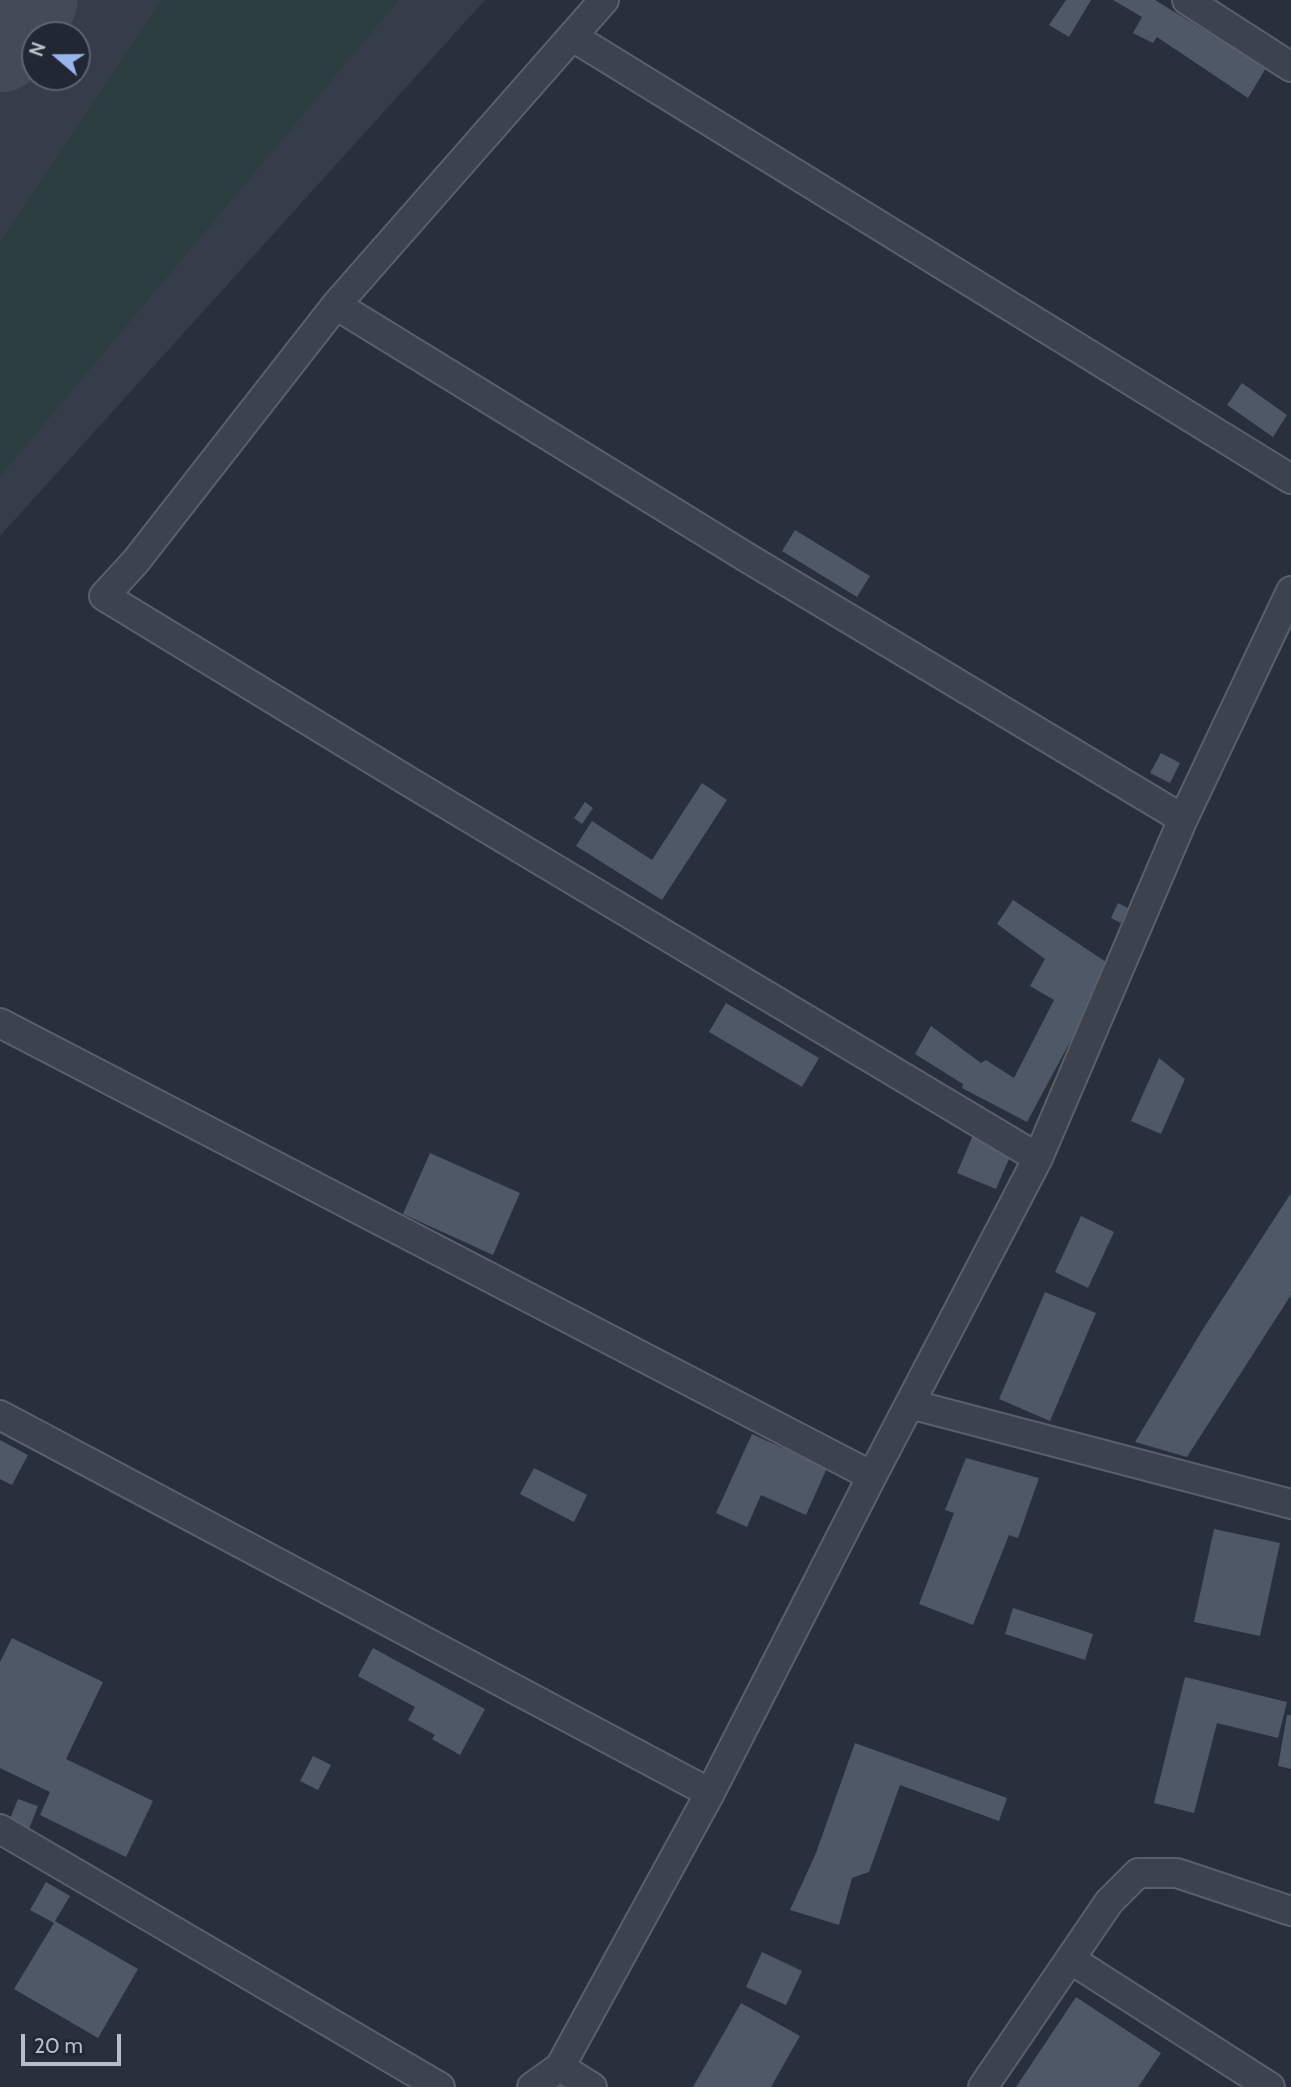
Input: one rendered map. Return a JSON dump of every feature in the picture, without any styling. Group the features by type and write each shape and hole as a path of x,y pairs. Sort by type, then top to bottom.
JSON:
{"street":[{"path":"604,0 337,305 136,561 104,596 1038,1158"},
{"path":"1187,0 1291,67"},
{"path":"573,37 1291,479"},
{"path":"337,305 758,564 1183,819"},
{"path":"532,2087 560,2067 710,1793 1038,1158 1183,819 1291,591"},
{"path":"0,1023 872,1476"},
{"path":"911,1404 1291,1504"},
{"path":"0,1415 710,1793"},
{"path":"0,1829 440,2087"},
{"path":"983,2087 1109,1902 1138,1873 1177,1872 1291,1911"},
{"path":"1070,1959 1270,2087"},
{"path":"560,2067 592,2087"}],"shaded area":[{"path":"0,0 485,0 0,536"},
{"path":"162,0 399,0 0,477 0,243"}],"building":[{"path":"1066,0 1091,0 1069,37 1049,25"},
{"path":"1113,0 1155,0 1266,68 1248,98 1157,37 1153,43 1133,33 1142,17"},
{"path":"1242,383 1287,415 1273,437 1227,405"},
{"path":"795,530 870,576 857,597 782,551"},
{"path":"1161,753 1180,763 1170,783 1150,773"},
{"path":"702,783 727,800 662,900 576,846 592,821 652,860"},
{"path":"585,802 593,808 582,824 574,818"},
{"path":"1013,900 1106,962 1098,990 1027,1122 962,1088 963,1084 915,1054 931,1026 981,1063 986,1060 1014,1078 1054,1000 1030,986 1045,959 997,924"},
{"path":"1118,903 1128,908 1121,923 1111,918"},
{"path":"726,1003 819,1058 802,1087 709,1032"},
{"path":"1159,1058 1185,1079 1161,1134 1131,1121"},
{"path":"973,1135 1012,1152 996,1189 957,1173"},
{"path":"430,1153 520,1193 493,1255 403,1214"},
{"path":"1291,1193 1291,1295 1187,1457 1135,1442 1203,1329"},
{"path":"1081,1216 1114,1232 1088,1288 1055,1272"},
{"path":"1045,1292 1096,1313 1050,1421 999,1399"},
{"path":"752,1434 827,1468 806,1515 761,1495 747,1527 716,1513"},
{"path":"0,1440 28,1455 12,1485 0,1479"},
{"path":"966,1458 1039,1478 1018,1538 1009,1535 973,1625 919,1604 954,1513 945,1510"},
{"path":"534,1468 587,1495 574,1522 520,1494"},
{"path":"1214,1529 1280,1543 1260,1636 1194,1622"},
{"path":"1013,1608 1093,1634 1085,1660 1005,1634"},
{"path":"12,1638 103,1682 66,1759 153,1801 126,1857 40,1815 50,1792 0,1768 0,1662"},
{"path":"373,1648 485,1709 460,1755 432,1739 435,1735 408,1720 415,1707 358,1676"},
{"path":"1185,1677 1287,1702 1278,1738 1217,1723 1194,1813 1154,1803"},
{"path":"1287,1715 1291,1715 1291,1769 1278,1766"},
{"path":"855,1743 1007,1798 999,1821 900,1785 869,1872 852,1878 839,1925 790,1910 816,1853"},
{"path":"313,1756 331,1765 318,1790 300,1781"},
{"path":"18,1799 38,1806 27,1834 7,1826"},
{"path":"46,1882 70,1896 55,1921 138,1969 98,2038 14,1989 54,1923 30,1910"},
{"path":"762,1952 802,1971 786,2005 746,1987"},
{"path":"1076,1997 1161,2053 1138,2087 1016,2087"},
{"path":"741,2003 800,2036 771,2087 693,2087"}],"taxiway":[{"path":"0,47 32,0"}]}
